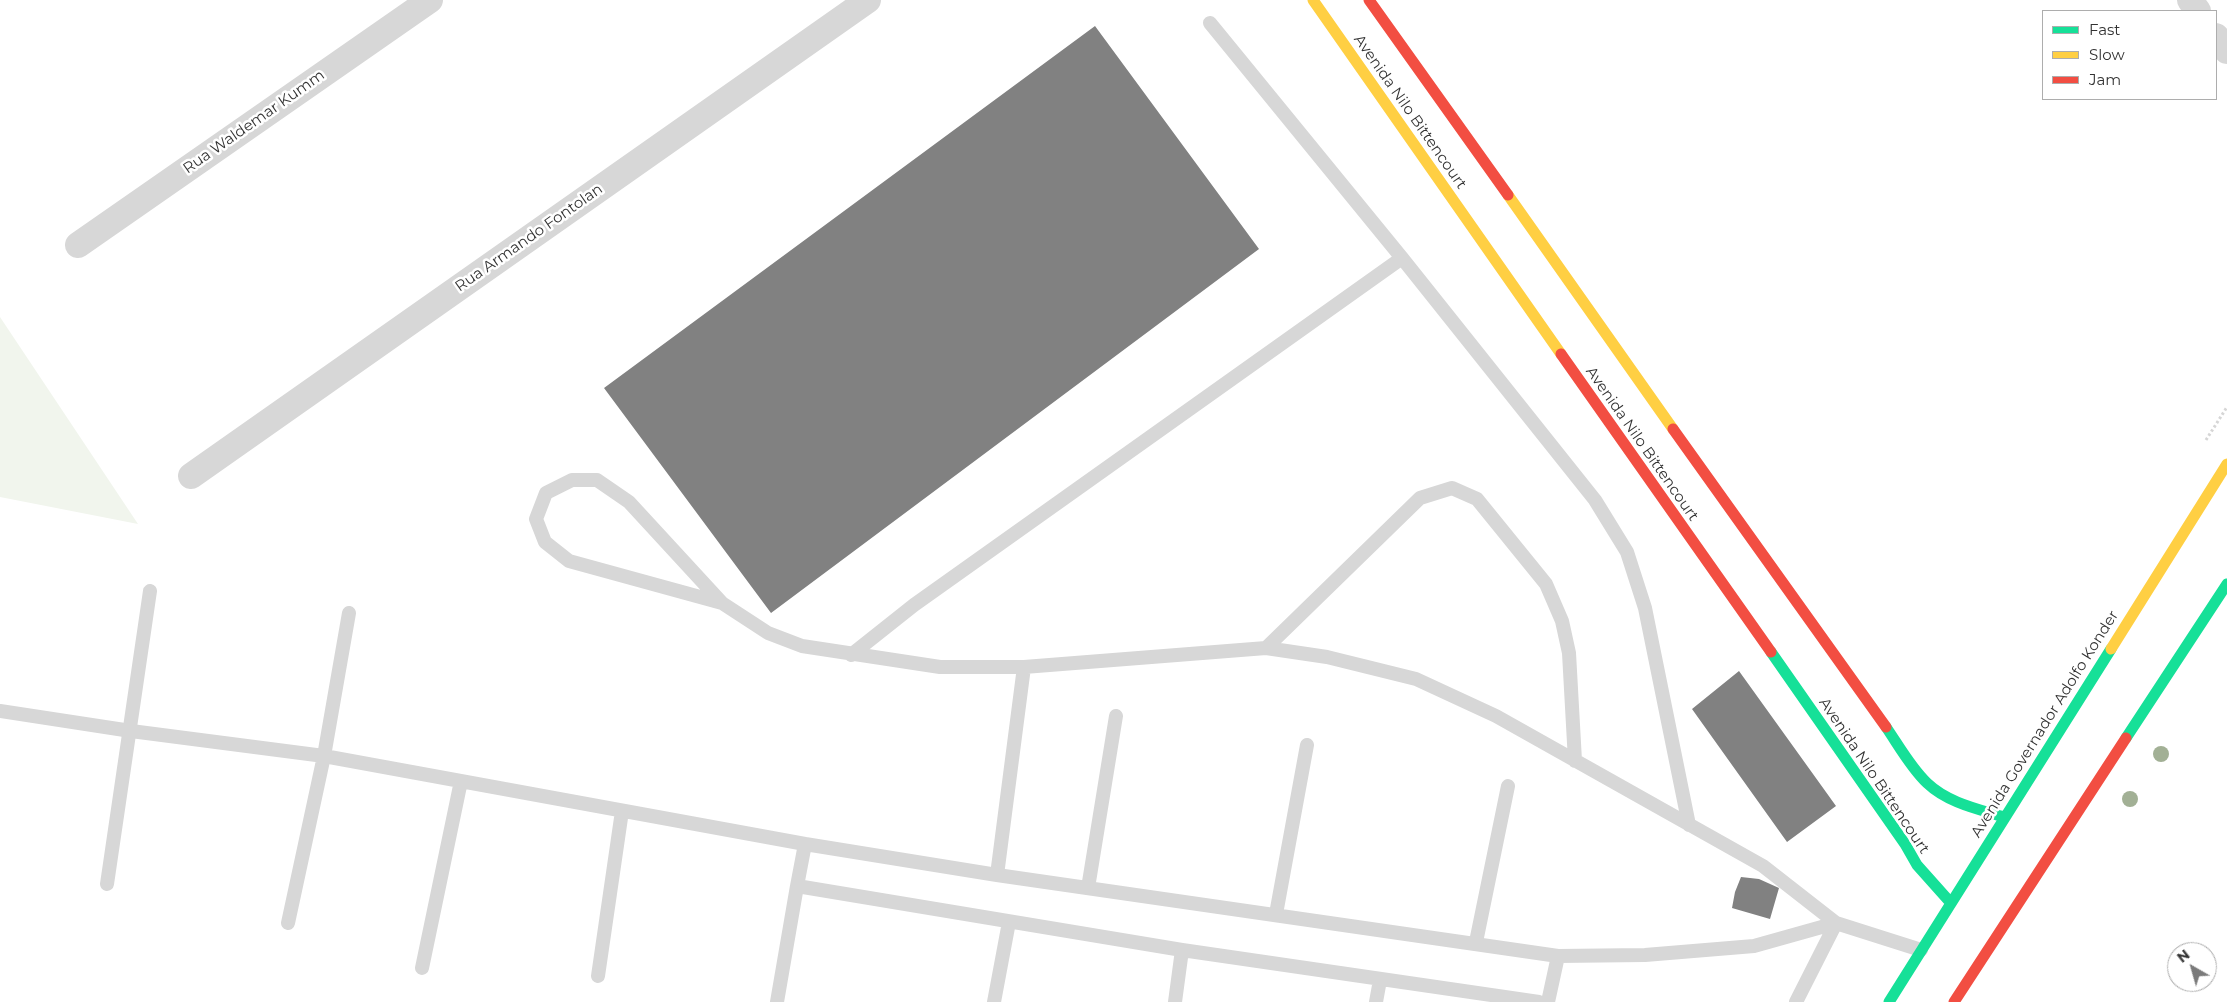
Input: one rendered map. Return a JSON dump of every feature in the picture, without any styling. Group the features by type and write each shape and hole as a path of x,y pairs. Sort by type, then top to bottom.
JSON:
{"street":[{"name":"Rua Waldemar Kumm","path":"78,244 430,0"},
{"name":"Rua Armando Fontolan","path":"191,476 868,0"},
{"name":"Avenida Nilo Bittencourt","path":"1312,0 1905,844 1917,865 1950,902"},
{"name":"Avenida Nilo Bittencourt","path":"1369,0 1920,776 1928,786 1948,799 2004,817"},
{"path":"2217,37 2227,52"},
{"name":"Avenida Governador Adolfo Konder","path":"1888,1002 2227,464"},
{"path":"1954,1002 2227,584"}],"lane":[{"path":"1210,23 1402,258 1595,500 1627,552 1645,608 1689,825"},
{"path":"851,655 914,605 1402,258"},
{"path":"722,603 568,561 545,542 536,518 546,493 572,480 597,480 629,502 722,603 768,633 802,646 851,655 940,667 1024,667 1266,648 1327,657 1416,679 1496,716 1763,866 1836,922 1921,950"},
{"path":"1266,648 1420,498 1452,488 1477,499 1546,584 1562,622 1569,654 1575,761"},
{"path":"107,884 131,731 150,591"},
{"path":"288,923 324,756 349,613"},
{"path":"997,875 1024,667"},
{"path":"0,711 131,731 324,756 805,844 997,875 1476,942 1558,956 1645,955 1754,946 1836,922"},
{"path":"1088,888 1116,716"},
{"path":"1276,914 1307,745"},
{"path":"422,968 461,781"},
{"path":"1476,942 1508,786"},
{"path":"598,976 622,811"},
{"path":"777,1002 805,844"},
{"path":"797,886 1182,950 1380,980 1475,998 1539,1002"},
{"path":"994,1002 1009,922"},
{"path":"1796,1002 1836,922"},
{"path":"1175,1002 1182,950"},
{"path":"1548,1002 1558,956"},
{"path":"1376,1002 1380,980"}],"shaded area":[{"path":"0,317 138,524 0,497"}],"building":[{"path":"1095,26 1259,249 771,613 604,388"},
{"path":"1739,671 1836,806 1787,842 1692,709"},
{"path":"1741,877 1759,879 1779,888 1770,919 1732,908 1735,892"}],"traffic: fast":[{"path":"2126,738 2227,584"},
{"path":"1889,1002 2111,649"},
{"path":"1771,652 1905,844 1917,865 1950,902"},
{"path":"1886,727 1916,771 1935,790 1964,804 2004,817"}],"traffic: slow":[{"path":"1313,0 1561,354"},
{"path":"1508,195 1673,429"},
{"path":"2111,649 2227,464"}],"traffic: jam":[{"path":"1369,0 1508,195"},
{"path":"1561,354 1771,652"},
{"path":"1673,429 1886,727"},
{"path":"1954,1002 2126,738"}]}
